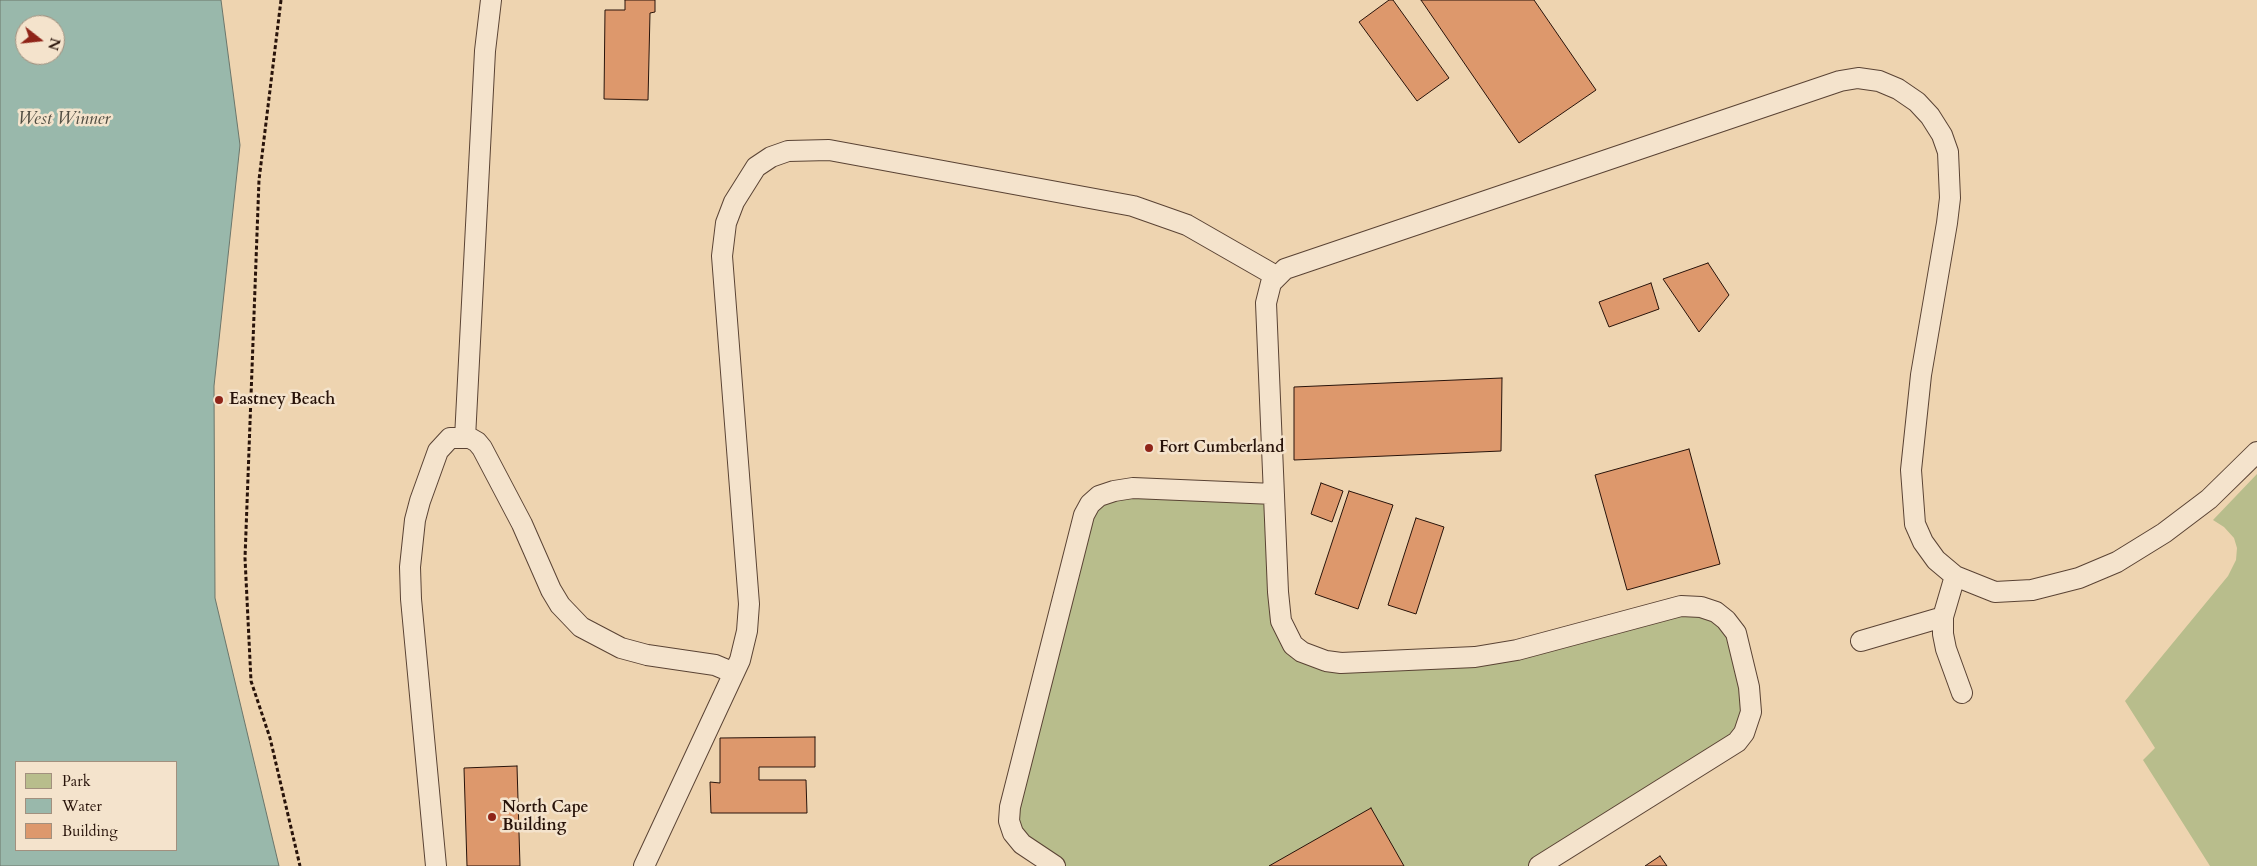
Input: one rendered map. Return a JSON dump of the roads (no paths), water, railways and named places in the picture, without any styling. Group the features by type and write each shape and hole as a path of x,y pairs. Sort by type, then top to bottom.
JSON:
{"lane":[{"path":"465,438 485,51 491,0"},
{"path":"1539,866 1640,801 1728,748 1744,733 1751,712 1751,699 1740,645 1731,626 1716,612 1708,609 1681,606 1491,656 1341,663 1314,658 1293,644 1281,621 1274,494 1266,303 1271,283 1276,276 1297,264 1840,81 1858,78 1879,81 1898,89 1916,102 1930,116 1942,135 1948,152 1950,190 1947,223 1921,374 1911,470 1915,524 1923,542 1936,560 1955,576 1995,592 2014,593 2057,585 2098,571 2136,551 2187,516 2229,481 2257,452"},
{"path":"644,866 734,673 744,645 749,604 722,256 726,223 734,202 756,167 771,157 788,151 829,150 1134,206 1187,225 1276,276"},
{"path":"436,866 410,591 410,554 420,501 438,451 450,438 465,438 477,442 482,448 522,524 551,590 570,618 592,635 621,648 647,655 715,665 734,673"},
{"path":"1055,866 1022,844 1013,833 1009,821 1010,807 1084,515 1090,504 1099,496 1133,488 1274,494"},
{"path":"1955,576 1943,617 1946,649 1962,693"},
{"path":"1861,641 1943,617"}],"water":[{"name":"West Winner","path":"0,0 221,0 240,145 214,386 215,598 279,866 0,866"}],"place":[{"name":"Eastney Beach","path":"219,400"},
{"name":"Fort Cumberland","path":"1149,448"},
{"name":"North Cape Building","path":"492,817"}]}
